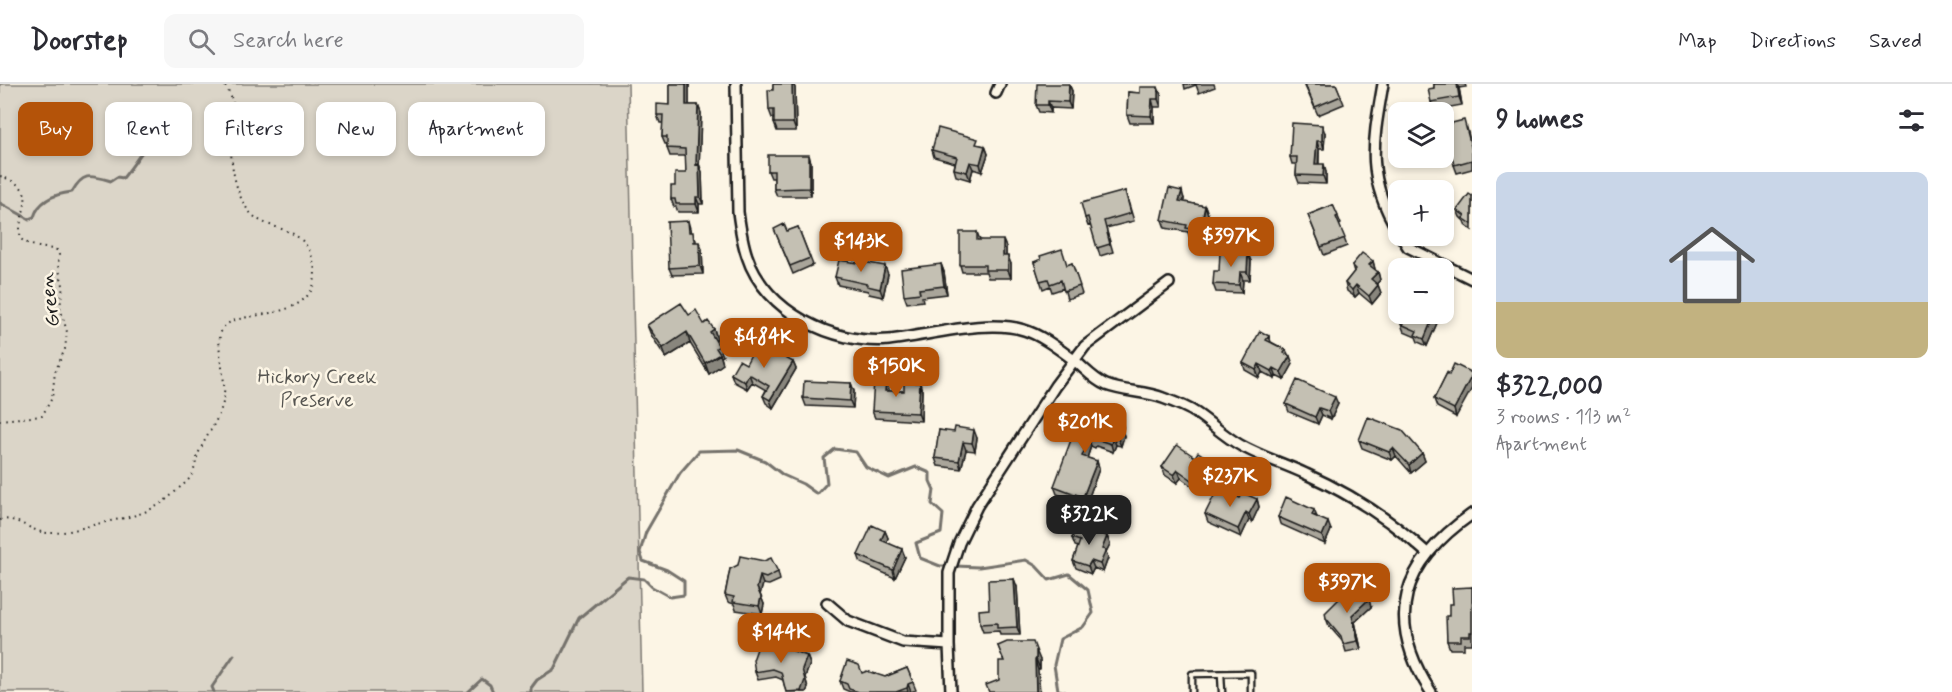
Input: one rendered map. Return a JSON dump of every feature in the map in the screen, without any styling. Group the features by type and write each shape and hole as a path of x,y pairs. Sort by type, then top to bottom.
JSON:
{"street":[{"path":"736,84 740,232 747,258 754,272 774,299 791,313 814,326 854,339 874,340 995,326 1008,326 1036,334 1074,360 1089,375 1106,385 1162,397 1194,411 1238,445 1346,493 1405,533 1427,553"},
{"path":"1383,84 1374,138 1374,175 1388,215"},
{"path":"1407,246 1472,279"},
{"path":"951,692 950,573 959,543 977,506 1055,386 1084,346 1169,283"},
{"path":"1431,692 1411,655 1406,637 1404,613 1408,591 1427,553 1472,514"},
{"path":"827,603 848,621 903,642 949,645"}],"lane":[{"path":"1192,692 1192,674 1251,673 1251,692"},
{"path":"1221,674 1221,692"}],"path":[{"path":"0,520 13,520 38,531 56,532 126,518 155,509 164,503 193,474 198,453 222,407 225,381 219,339 221,331 226,324 238,319 287,310 300,303 308,295 315,278 315,268 306,245 290,231 258,219 247,209 242,200 231,162 231,137 235,112 231,95 224,84"},
{"name":"Green","path":"0,176 18,185 25,192 26,204 21,224 21,239 39,248 57,250 63,285 60,307 67,332 65,349 55,372 52,398 42,416 0,420"}],"green space":[{"name":"Hickory Creek Preserve","path":"0,84 628,84 642,692 0,692"}],"building":[{"path":"670,84 686,84 686,105 698,105 696,165 699,164 700,197 696,197 696,204 676,204 675,199 671,199 671,186 675,186 675,173 686,173 685,149 667,148 667,137 662,137 663,115 657,115 657,104 670,105"},
{"path":"773,84 792,84 793,123 774,123 774,110 769,110 768,90 773,90"},
{"path":"1037,84 1069,84 1068,102 1048,101 1048,105 1036,105"},
{"path":"1305,84 1336,84 1341,96 1315,107"},
{"path":"1434,84 1457,84 1459,97 1431,102 1428,89 1434,88"},
{"path":"1140,87 1158,87 1158,99 1152,99 1151,116 1127,115 1128,92 1140,93"},
{"path":"1464,120 1472,150 1472,160 1454,165 1454,122"},
{"path":"1292,123 1322,125 1322,141 1317,141 1315,164 1324,164 1323,176 1296,175 1297,157 1290,157"},
{"path":"938,128 978,139 976,144 985,146 980,164 970,162 967,172 954,169 957,157 932,150"},
{"path":"768,155 809,155 809,188 774,189 774,171 768,171"},
{"path":"1169,188 1182,191 1179,201 1205,206 1200,231 1186,228 1187,225 1162,220"},
{"path":"1125,191 1131,213 1104,221 1110,244 1097,248 1088,217 1085,218 1081,203"},
{"path":"1469,194 1472,196 1472,224 1457,210"},
{"path":"1333,205 1345,238 1321,247 1308,215"},
{"path":"688,221 689,232 693,232 694,242 699,242 700,266 669,268 667,222"},
{"path":"784,224 787,231 798,227 810,258 790,266 774,229"},
{"path":"960,232 977,232 977,240 1003,240 1003,256 1008,256 1008,270 985,270 985,265 960,265"},
{"path":"1062,249 1067,265 1072,263 1080,286 1064,291 1061,280 1050,284 1048,279 1040,281 1034,262 1041,259 1040,256"},
{"path":"1220,252 1248,253 1247,272 1240,272 1239,285 1213,284 1214,271 1219,271"},
{"path":"1362,253 1373,261 1369,265 1378,272 1371,279 1378,285 1369,296 1356,285 1352,290 1345,283 1356,269 1352,265"},
{"path":"839,260 885,266 880,289 835,277"},
{"path":"941,264 944,286 919,289 920,293 904,295 901,269"},
{"path":"681,303 689,315 696,310 704,324 708,321 714,329 710,332 719,346 716,348 720,354 705,363 687,332 663,348 647,325"},
{"path":"1401,324 1430,324 1424,339 1415,335 1417,331"},
{"path":"1260,331 1269,336 1266,340 1286,350 1284,353 1290,356 1281,372 1274,368 1272,371 1259,364 1256,370 1243,363"},
{"path":"756,345 764,350 766,347 793,362 770,400 763,396 769,386 749,374 745,382 731,374 739,360 746,364"},
{"path":"1454,364 1472,375 1454,409 1434,399"},
{"path":"874,380 886,381 885,391 904,391 904,382 920,383 918,413 872,411"},
{"path":"1297,380 1335,397 1328,411 1319,408 1315,417 1286,404"},
{"path":"804,381 851,383 850,401 803,398"},
{"path":"1100,412 1121,419 1118,427 1121,428 1118,439 1113,437 1111,444 1093,438 1093,440 1089,439 1082,456 1097,461 1083,497 1054,486 1078,421 1095,427"},
{"path":"1368,417 1402,430 1422,453 1409,465 1393,448 1389,452 1359,440"},
{"path":"955,427 974,430 972,443 963,442 959,461 935,458 939,430 954,432"},
{"path":"1177,445 1195,457 1198,452 1210,460 1195,482 1178,470 1174,475 1162,467"},
{"path":"1218,488 1240,498 1243,493 1257,499 1249,514 1246,512 1238,529 1205,514"},
{"path":"1286,497 1314,510 1312,515 1328,522 1322,536 1278,517"},
{"path":"872,525 885,531 881,540 902,549 893,570 858,555"},
{"path":"1078,525 1107,536 1102,549 1106,550 1100,564 1091,561 1088,566 1073,561 1080,541 1072,538"},
{"path":"740,556 764,561 771,558 778,572 766,578 760,576 757,588 761,597 759,606 733,602 734,597 725,595 730,569 738,565"},
{"path":"1014,579 1017,627 997,628 997,623 980,624 979,610 989,609 988,580"},
{"path":"1354,584 1369,599 1352,615 1358,641 1343,644 1341,636 1326,618 1325,613"},
{"path":"1472,587 1472,632 1470,636 1461,636 1461,641 1447,641 1446,616 1449,616 1449,604 1453,604 1452,588"},
{"path":"770,640 770,642 807,656 802,669 805,680 801,691 786,692 781,672 773,669 755,672 753,660 759,643"},
{"path":"1007,642 1033,642 1036,650 1036,692 989,692 986,685 999,680 999,661 1004,661 998,646"},
{"path":"847,661 859,665 862,673 867,671 885,677 907,668 913,682 908,684 907,688 896,692 859,692 849,689 847,684 840,681"}],"waterway":[{"path":"0,203 29,219 34,217 44,202 54,196 72,192 84,178 92,177 111,181 117,177 123,178 139,156"},
{"path":"531,692 537,680 554,669 579,618 628,577 644,579 652,587 670,597 684,595 684,581 667,570 643,561 640,552 646,532 680,473 699,451 738,450 765,461 783,475 803,484 817,494 827,483 824,458 835,449 856,452 866,467 889,478 916,467 930,473 930,481 934,490 932,504 943,514 941,533 916,543 920,558 940,566 948,566"},
{"path":"955,566 979,567 1026,560 1036,566 1049,580 1069,574 1088,590 1093,613 1083,627 1060,639 1054,665 1058,690 1065,692"},
{"path":"214,692 212,687 234,655"},
{"path":"468,692 482,679 490,685 493,692"}]}
